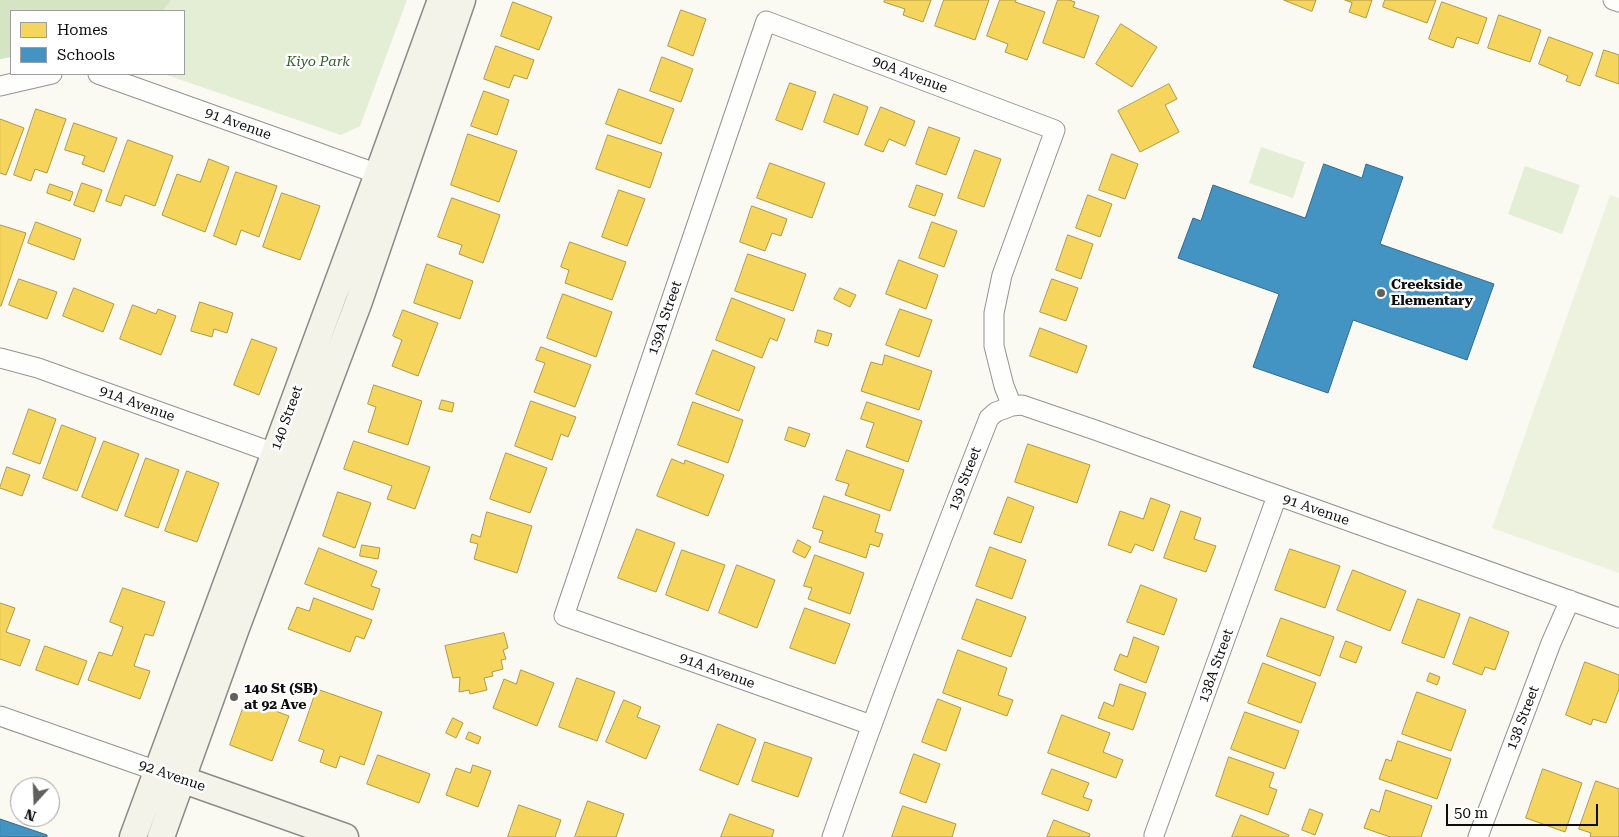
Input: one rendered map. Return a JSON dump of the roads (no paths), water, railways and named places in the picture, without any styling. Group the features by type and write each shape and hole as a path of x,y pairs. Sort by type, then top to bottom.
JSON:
{"main road":[{"name":"140 Street","path":"133,837 441,0"},
{"name":"140 Street","path":"162,837 236,628 358,304 462,0"},
{"path":"358,304 356,276 387,189 386,180 378,174"},
{"name":"92 Avenue","path":"157,771 344,837"}],"street":[{"path":"1614,0 1619,2"},
{"name":"90A Avenue","path":"766,21 1055,130 1002,275 994,313 994,346 1004,386 1012,406"},
{"name":"139A Street","path":"564,616 766,21"},
{"path":"0,86 48,75"},
{"name":"91 Avenue","path":"101,75 378,174"},
{"name":"91A Avenue","path":"0,358 38,368 274,454"},
{"name":"91 Avenue","path":"1012,406 1022,404 1619,618"},
{"name":"139 Street","path":"832,837 926,577 989,418 996,412 1012,406"},
{"name":"138A Street","path":"1154,835 1277,496"},
{"name":"138 Street","path":"1478,837 1551,644 1570,600"},
{"name":"91A Avenue","path":"564,616 871,725"},
{"name":"92 Avenue","path":"0,716 157,771"}],"place":[{"name":"Creekside Elementary","path":"1381,293"},
{"name":"140 St (SB) at 92 Ave","path":"234,697"}],"park label":[{"name":"Kiyo Park","path":"318,62"}]}
